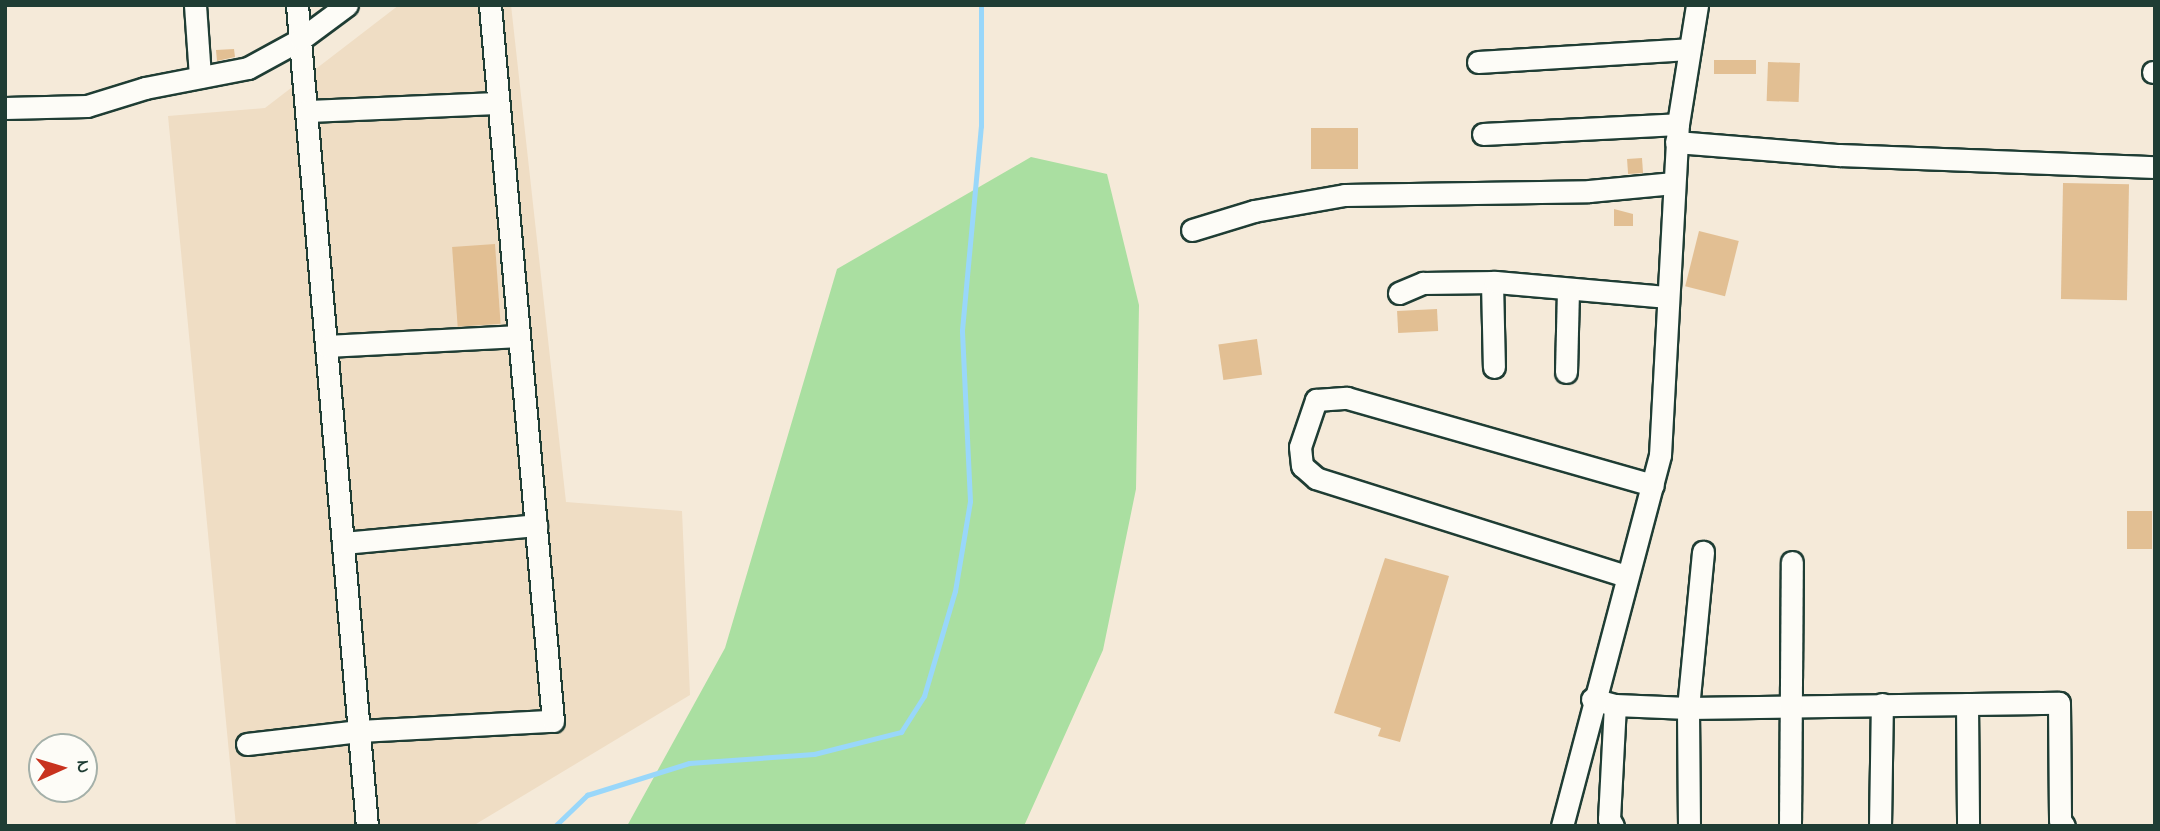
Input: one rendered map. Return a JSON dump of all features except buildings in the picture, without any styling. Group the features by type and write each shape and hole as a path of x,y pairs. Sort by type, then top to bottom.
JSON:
{"street":[{"path":"195,5 200,77"},
{"path":"297,5 367,826"},
{"path":"5,108 87,106 200,77 248,68 301,38 347,5"},
{"path":"247,744 359,731 554,722 489,5"},
{"path":"1562,826 1592,699 1660,455 1666,297 1677,133 1697,5"},
{"path":"1478,62 1689,49"},
{"path":"307,111 498,103"},
{"path":"1483,134 1677,133 1839,155 2155,167"},
{"path":"1192,230 1254,211 1345,195 1589,191 1674,183"},
{"path":"1399,293 1423,283 1492,282 1666,297"},
{"path":"1492,282 1494,367"},
{"path":"1566,372 1568,289"},
{"path":"327,346 519,336"},
{"path":"1626,576 1316,478 1303,466 1300,447 1316,400 1348,398 1653,485"},
{"path":"343,543 536,525"},
{"path":"1689,826 1688,708 1703,552"},
{"path":"1790,826 1792,562"},
{"path":"1592,699 1615,705 1688,708 1791,704 2059,703 2060,820 2064,826"},
{"path":"1880,826 1882,704"},
{"path":"1967,704 1968,826"},
{"path":"1613,826 1609,818 1615,705"}],"shaded area":[{"path":"399,5 511,5 566,502 682,511 690,695 476,824 236,826 168,116 265,108"}],"green space":[{"path":"1031,157 1107,174 1139,305 1136,489 1103,650 1024,826 627,826 725,648 837,269"}],"waterway":[{"path":"555,826 587,795 689,763 814,754 901,732 924,696 955,591 970,501 962,330 981,126 981,5"}]}
